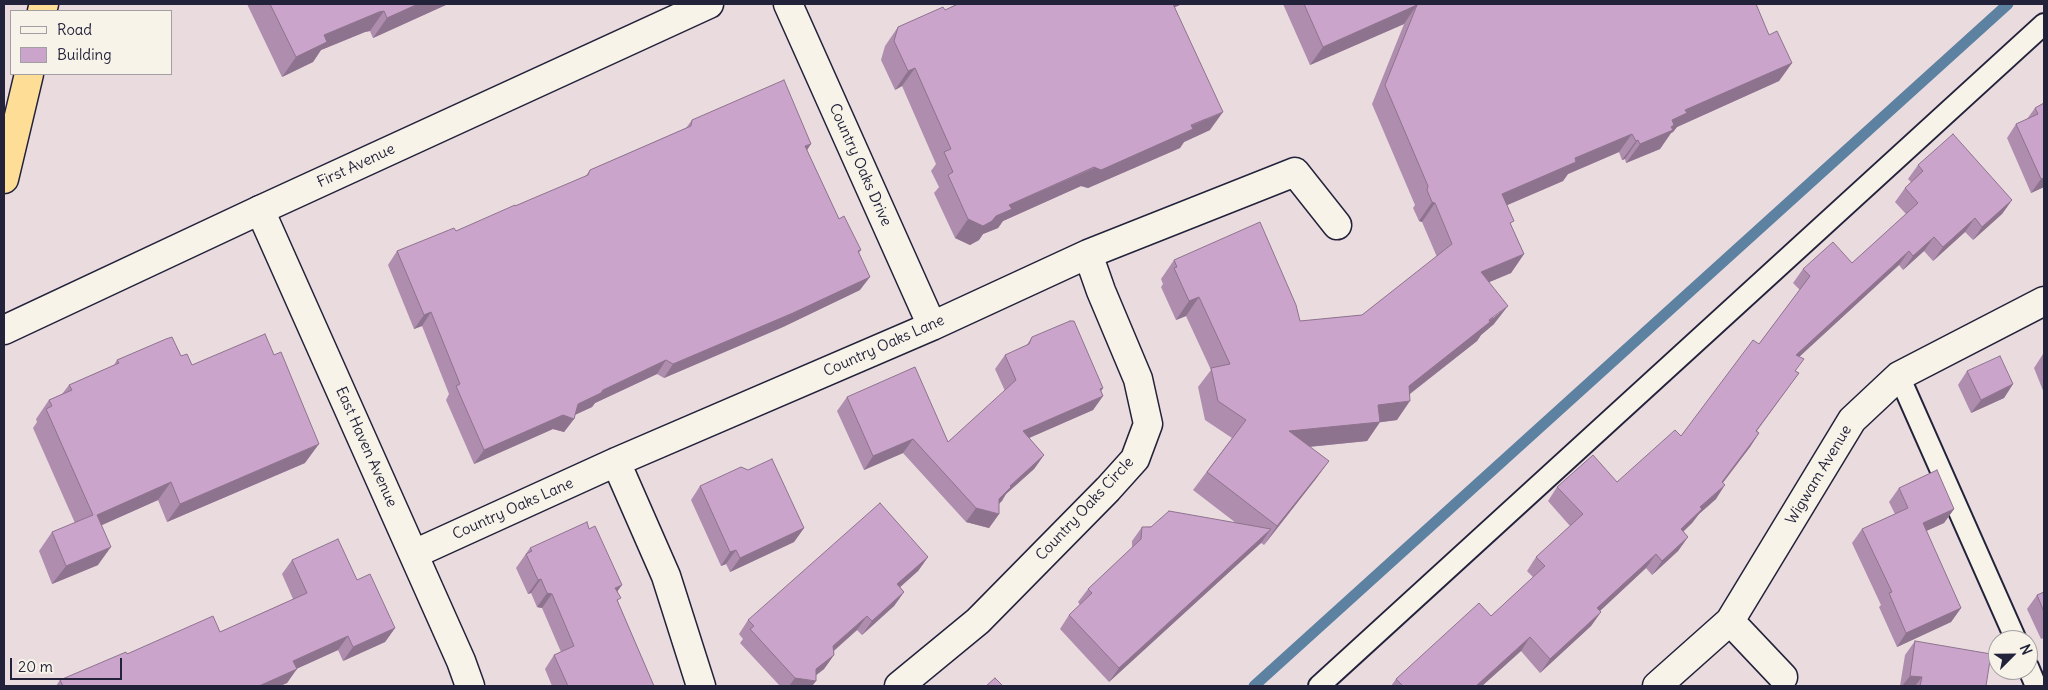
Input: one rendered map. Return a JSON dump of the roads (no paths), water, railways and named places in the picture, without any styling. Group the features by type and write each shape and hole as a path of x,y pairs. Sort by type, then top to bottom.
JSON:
{"highway":[{"path":"5,173 29,75"}],"street":[{"name":"First Avenue","path":"4,330 709,4"},
{"name":"Country Oaks Drive","path":"788,4 932,326"},
{"name":"Country Oaks Lane","path":"414,554 616,462 932,326 1088,254 1295,172 1337,225"},
{"name":"East Haven Avenue","path":"260,210 414,554 470,686"},
{"name":"Country Oaks Circle","path":"898,686 978,621 1108,489 1135,458 1148,424 1138,379 1101,291 1088,254"},
{"name":"Wigwam Avenue","path":"1657,686 1730,621 1852,420 1899,376 2044,301"},
{"path":"616,462 666,576 701,686"},
{"path":"1730,621 1783,677"}],"lane":[{"path":"1319,686 2044,24"},
{"path":"1899,376 2012,630"}],"waterway":[{"path":"1254,686 2008,4"}]}
